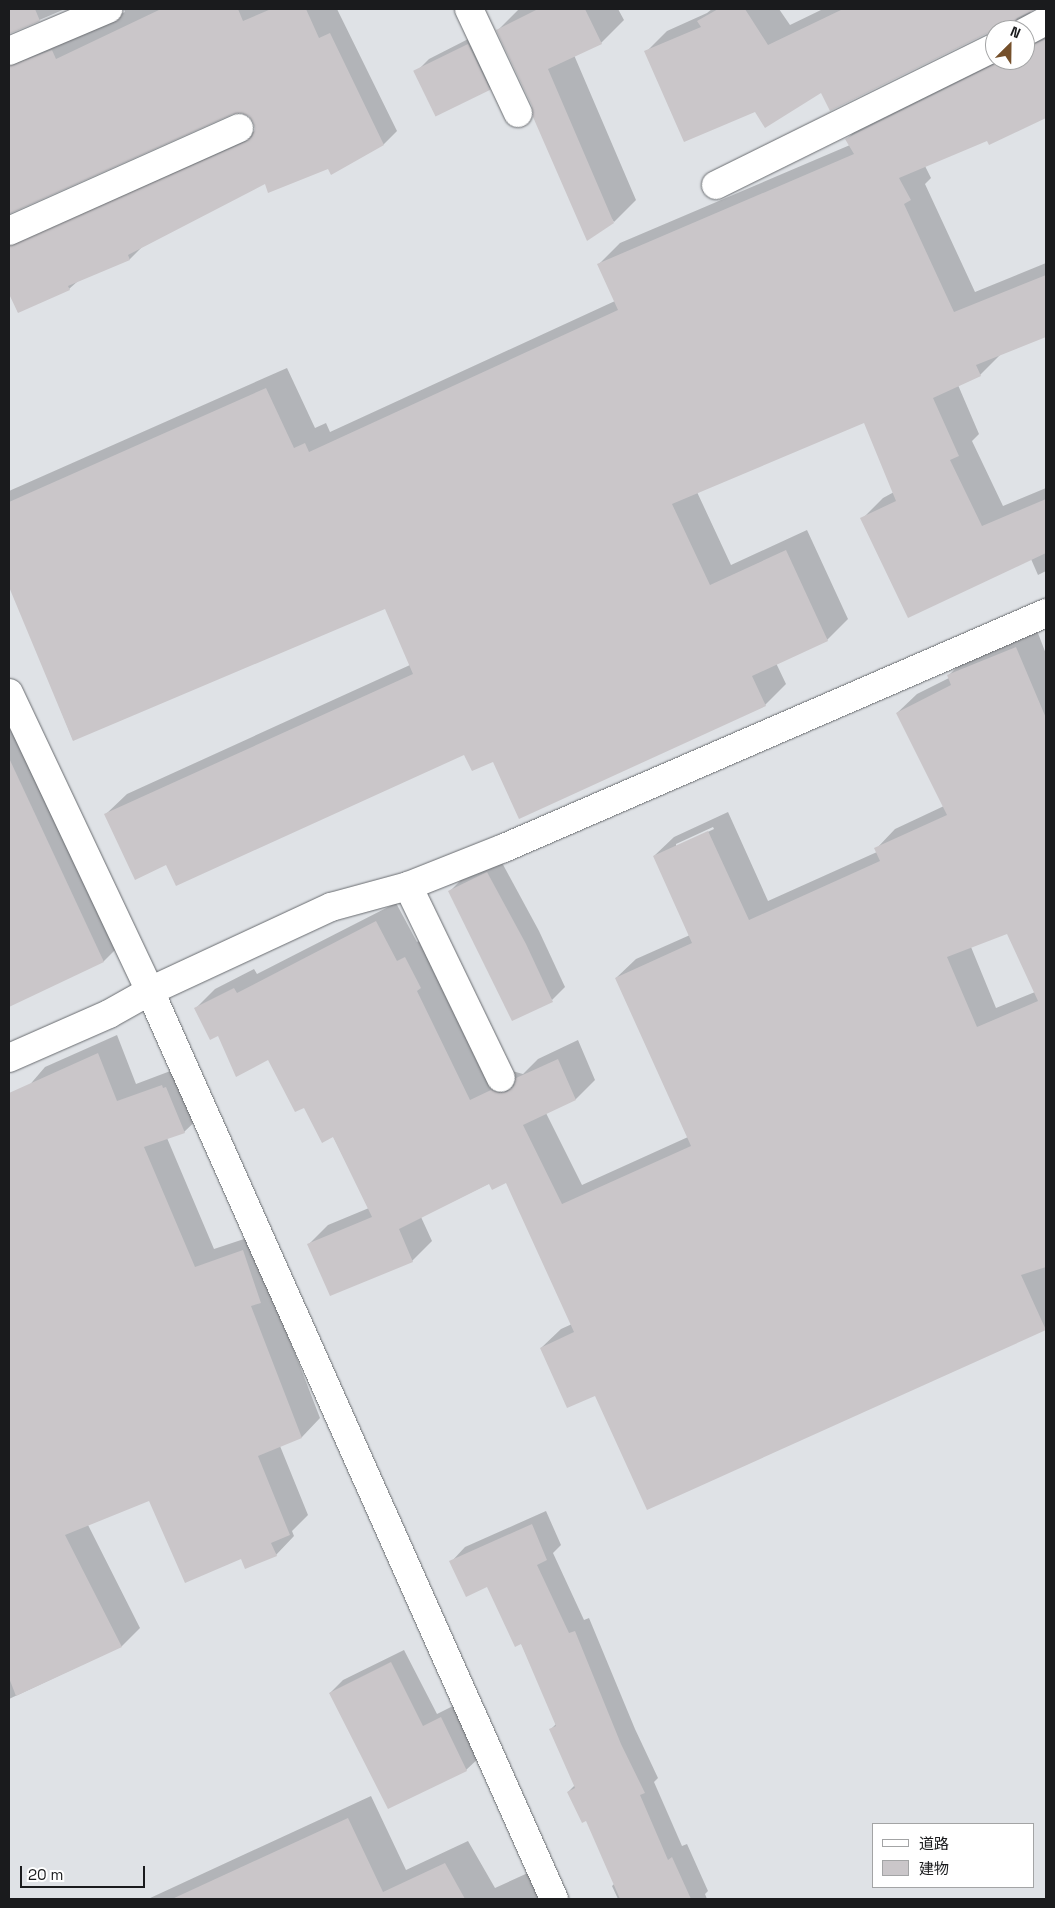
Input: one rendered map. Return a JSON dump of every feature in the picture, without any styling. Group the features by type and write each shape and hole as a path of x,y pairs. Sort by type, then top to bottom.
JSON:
{"street":[{"path":"9,51 108,9"},
{"path":"469,9 518,113"},
{"path":"716,186 985,52"},
{"path":"9,231 239,128"},
{"path":"9,1058 109,1014 150,990 331,907 408,886 504,848 1046,613"},
{"path":"9,693 150,990 554,1899"},
{"path":"408,886 501,1078"}],"building":[{"path":"9,9 35,9 40,21 9,34"},
{"path":"161,9 238,9 243,21 271,9 306,9 319,38 330,33 384,145 331,175 328,169 268,193 265,184 128,255 130,260 68,286 70,290 18,313 9,294 9,246 245,142 252,137 255,129 249,116 241,113 233,114 9,214 9,66 52,50 56,59"},
{"path":"538,9 585,9 602,44 548,69 614,223 587,241 533,117 532,106 496,30"},
{"path":"718,9 745,9 768,45 843,9 1036,9 1016,20 985,20 985,34 830,111 821,93 765,128 755,112 684,142 644,51 701,27 697,21"},
{"path":"1046,39 1046,118 989,145 987,141 899,178 911,200 904,204 954,312 1046,275 1046,337 976,365 981,376 933,398 959,456 950,460 982,526 1046,499 1046,553 908,618 860,518 896,501 864,423 672,504 710,585 786,550 828,641 752,676 766,706 519,819 493,762 472,771 464,755 176,886 166,865 135,880 104,814 413,674 385,609 73,741 9,587 9,502 266,388 294,448 305,443 309,452 618,310 597,264 854,154 845,139 985,69 1035,70 1035,44"},
{"path":"468,44 490,90 436,117 413,71"},
{"path":"1016,647 1046,718 1046,1267 1021,1275 1046,1330 647,1510 595,1396 567,1408 540,1348 574,1332 506,1183 492,1190 489,1184 399,1229 413,1262 330,1296 307,1244 372,1217 333,1137 322,1143 304,1108 295,1112 268,1060 236,1077 218,1036 210,1040 194,1008 234,988 237,993 376,921 397,961 405,957 421,988 417,991 470,1100 491,1090 499,1093 507,1092 514,1086 516,1078 558,1059 576,1100 523,1125 562,1204 691,1146 615,978 692,943 653,856 708,831 749,920 880,861 874,848 947,815 896,713 951,685 947,675","holes":["1007,934 1038,1001 977,1027 947,957"]},
{"path":"9,758 104,962 9,1007"},
{"path":"487,872 526,944 553,1002 512,1021 448,891"},
{"path":"98,1053 117,1101 162,1085 163,1088 166,1087 185,1133 144,1147 195,1267 243,1250 261,1303 251,1306 302,1438 258,1456 290,1535 271,1543 277,1556 245,1569 241,1559 185,1583 149,1501 65,1535 122,1647 16,1696 9,1678 9,1093"},
{"path":"532,1524 547,1560 537,1565 569,1633 575,1631 621,1744 645,1793 640,1795 668,1860 672,1857 691,1899 620,1899 586,1821 582,1823 567,1792 575,1788 549,1729 556,1726 521,1644 515,1647 487,1587 466,1597 449,1561"},
{"path":"391,1662 423,1726 441,1717 467,1771 388,1809 329,1693"},
{"path":"348,1818 383,1892 445,1863 465,1899 172,1899"}]}
